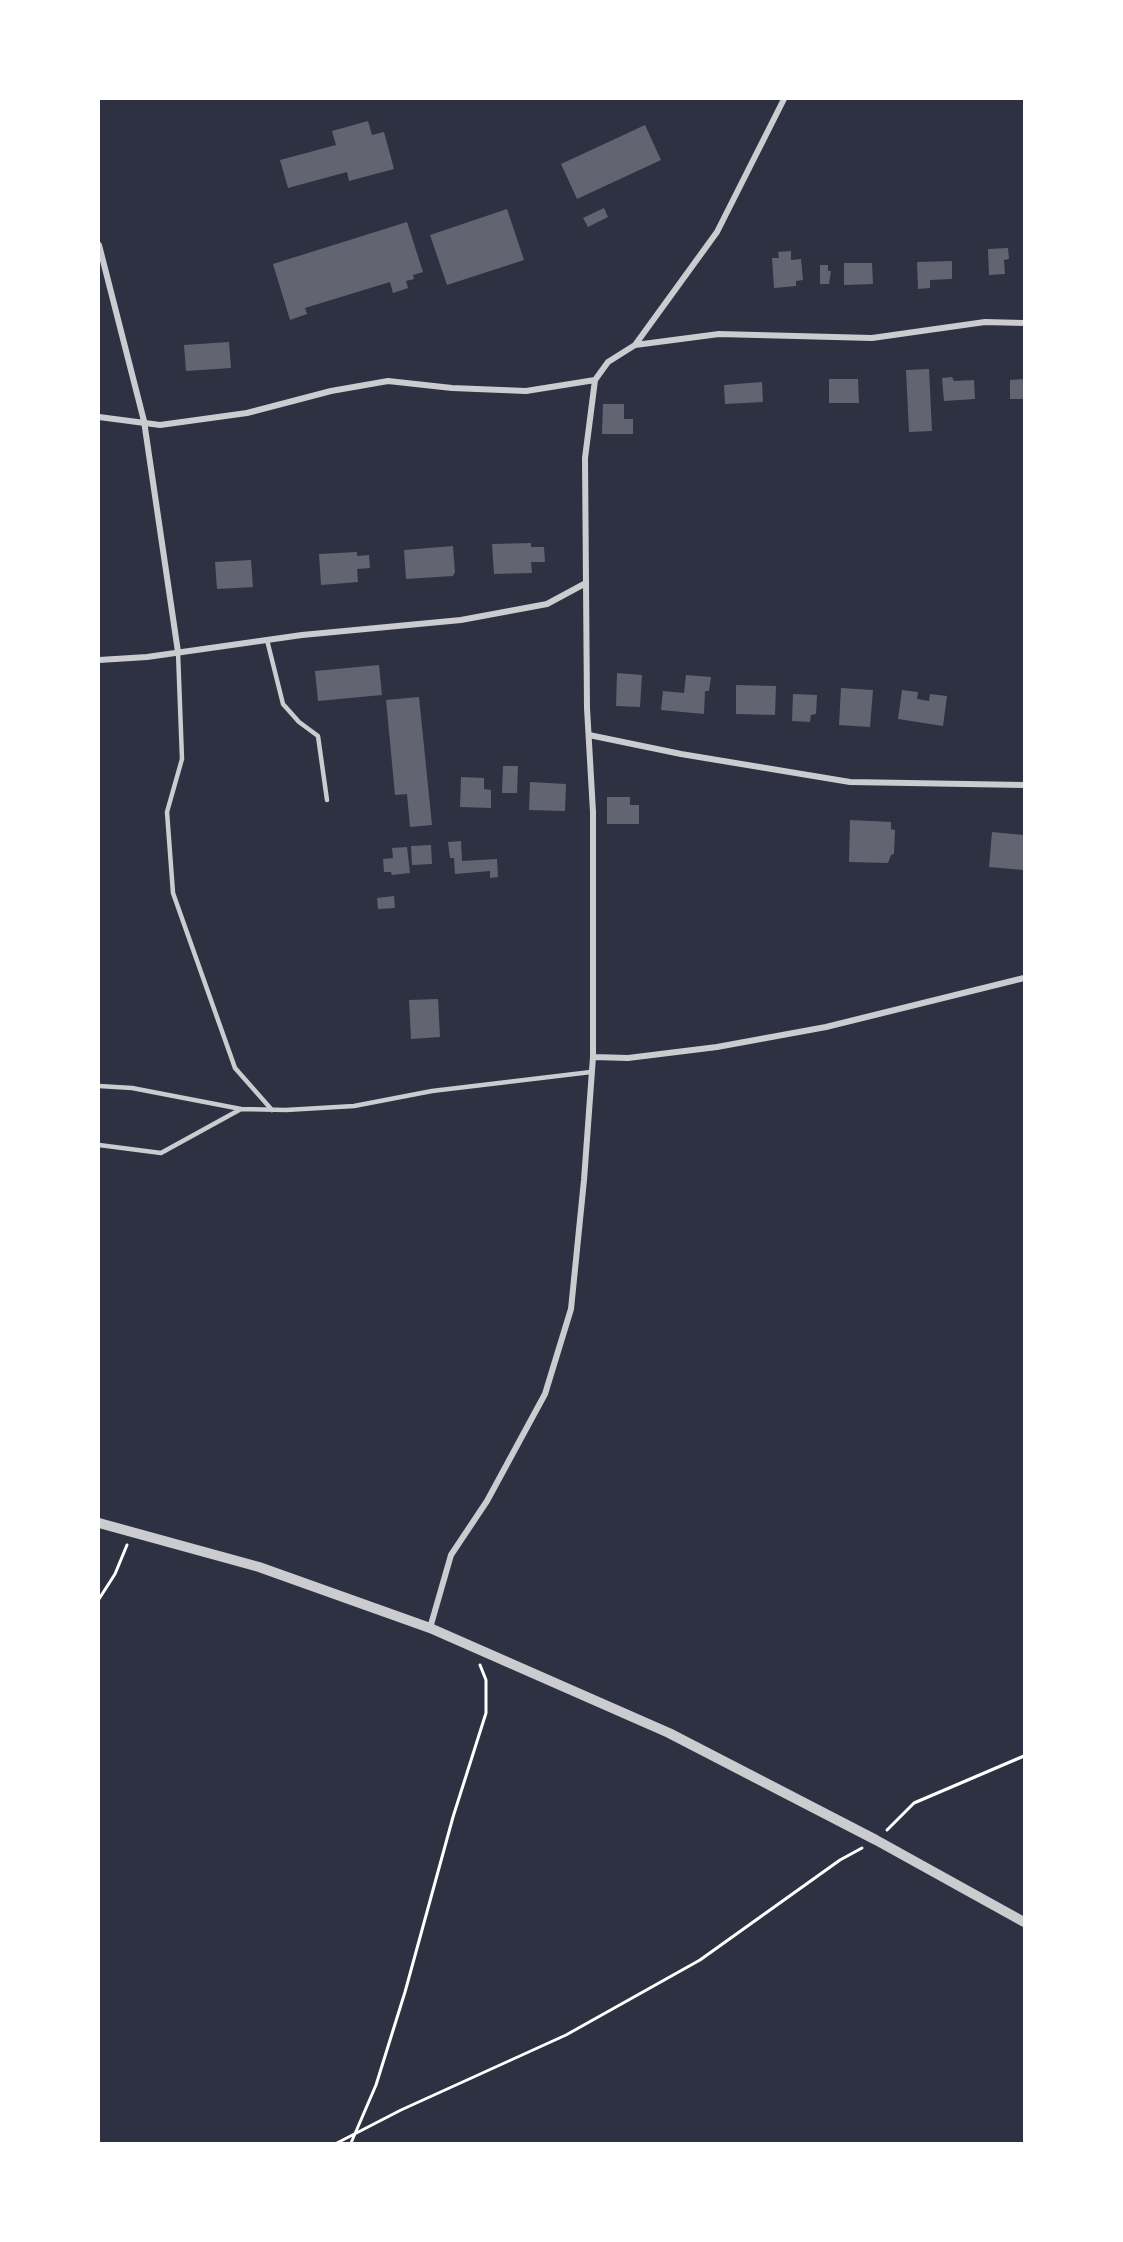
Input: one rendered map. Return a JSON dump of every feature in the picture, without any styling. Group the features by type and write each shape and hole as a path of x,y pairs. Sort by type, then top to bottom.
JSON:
{"street":[{"path":"430,1628 451,1555 487,1501 544,1395 571,1309 584,1180 592,1057 593,812 589,735 585,458 595,380 608,362 635,345 717,232 784,99"},
{"path":"99,245 144,421 178,652"},
{"path":"635,345 719,334 872,338 985,322 1024,323"},
{"path":"99,417 144,421 160,425 247,413 331,392 388,381 452,388 526,391 595,380"},
{"path":"99,660 461,620 547,604 586,583"},
{"path":"589,735 681,754 850,782 1024,785"},
{"path":"592,1057 628,1058 728,1045 826,1027 1024,978"},
{"path":"99,1523 260,1567 430,1628 669,1733 876,1839 1024,1922"}],"lane":[{"path":"267,640 283,704 299,722 318,736 327,800"},
{"path":"178,652 182,759 167,812 173,893 235,1068 272,1110"},
{"path":"99,1086 132,1088 241,1109 272,1110 354,1106 444,1089 591,1072"},
{"path":"99,1145 161,1153 241,1109"}],"path":[{"path":"99,1599 116,1574 132,1532"},
{"path":"351,2143 376,2085 399,2013 453,1818 486,1713 486,1680 473,1647"},
{"path":"337,2143 566,2036 700,1960 840,1860 876,1839 914,1803 1024,1756"}],"building":[{"path":"368,121 372,135 384,132 394,169 349,181 347,172 288,188 280,160 336,145 332,131"},
{"path":"645,125 661,160 577,199 561,164"},
{"path":"604,208 608,217 588,227 583,218"},
{"path":"507,209 524,260 447,285 430,235"},
{"path":"407,222 423,272 413,275 414,279 406,281 408,288 393,293 390,282 305,308 307,314 290,320 273,264"},
{"path":"1008,248 1009,259 1004,260 1005,274 989,275 988,249"},
{"path":"791,251 791,260 801,259 803,280 796,281 796,286 774,288 772,258 779,258 778,252"},
{"path":"952,261 952,279 930,280 930,288 918,289 917,262"},
{"path":"844,263 872,263 873,284 844,285"},
{"path":"820,265 828,265 828,271 831,271 829,284 820,284"},
{"path":"229,342 231,368 186,371 184,345"},
{"path":"929,369 932,431 909,432 906,370"},
{"path":"952,377 954,381 974,380 975,399 944,401 942,378"},
{"path":"829,379 858,379 859,403 829,403"},
{"path":"1024,379 1024,399 1010,399 1010,380"},
{"path":"762,382 763,402 725,404 724,385"},
{"path":"603,404 624,404 624,419 633,419 633,434 602,434"},
{"path":"531,543 531,547 544,547 545,562 531,562 532,573 494,574 492,544"},
{"path":"453,546 455,572 453,576 406,579 404,550"},
{"path":"357,552 357,556 369,555 370,568 357,569 358,582 321,585 319,554"},
{"path":"251,560 253,587 217,589 215,562"},
{"path":"379,665 382,695 318,701 315,671"},
{"path":"617,673 642,675 640,707 616,706"},
{"path":"686,675 711,677 709,691 705,691 704,714 661,710 663,691 684,693"},
{"path":"736,685 776,686 775,715 736,714"},
{"path":"841,688 873,690 870,727 839,725"},
{"path":"902,690 918,692 917,699 929,701 930,694 947,696 943,726 898,719"},
{"path":"793,694 817,695 816,714 811,715 810,722 792,721"},
{"path":"419,697 432,825 410,827 407,794 395,795 386,700"},
{"path":"503,766 518,766 517,793 502,793"},
{"path":"461,777 484,778 484,789 491,790 491,808 460,807"},
{"path":"530,782 566,784 565,811 529,810"},
{"path":"607,797 630,797 630,805 639,805 639,824 607,824"},
{"path":"850,820 891,822 891,829 895,830 894,854 891,855 888,863 849,862"},
{"path":"992,832 1024,835 1024,870 989,867"},
{"path":"461,841 462,861 497,859 498,877 490,878 490,871 455,874 454,858 450,858 448,842"},
{"path":"431,845 432,864 412,865 411,846"},
{"path":"407,847 410,873 392,875 391,872 384,872 383,859 393,858 392,848"},
{"path":"394,896 395,908 378,909 377,898"},
{"path":"438,999 440,1037 411,1039 409,1000"}]}
